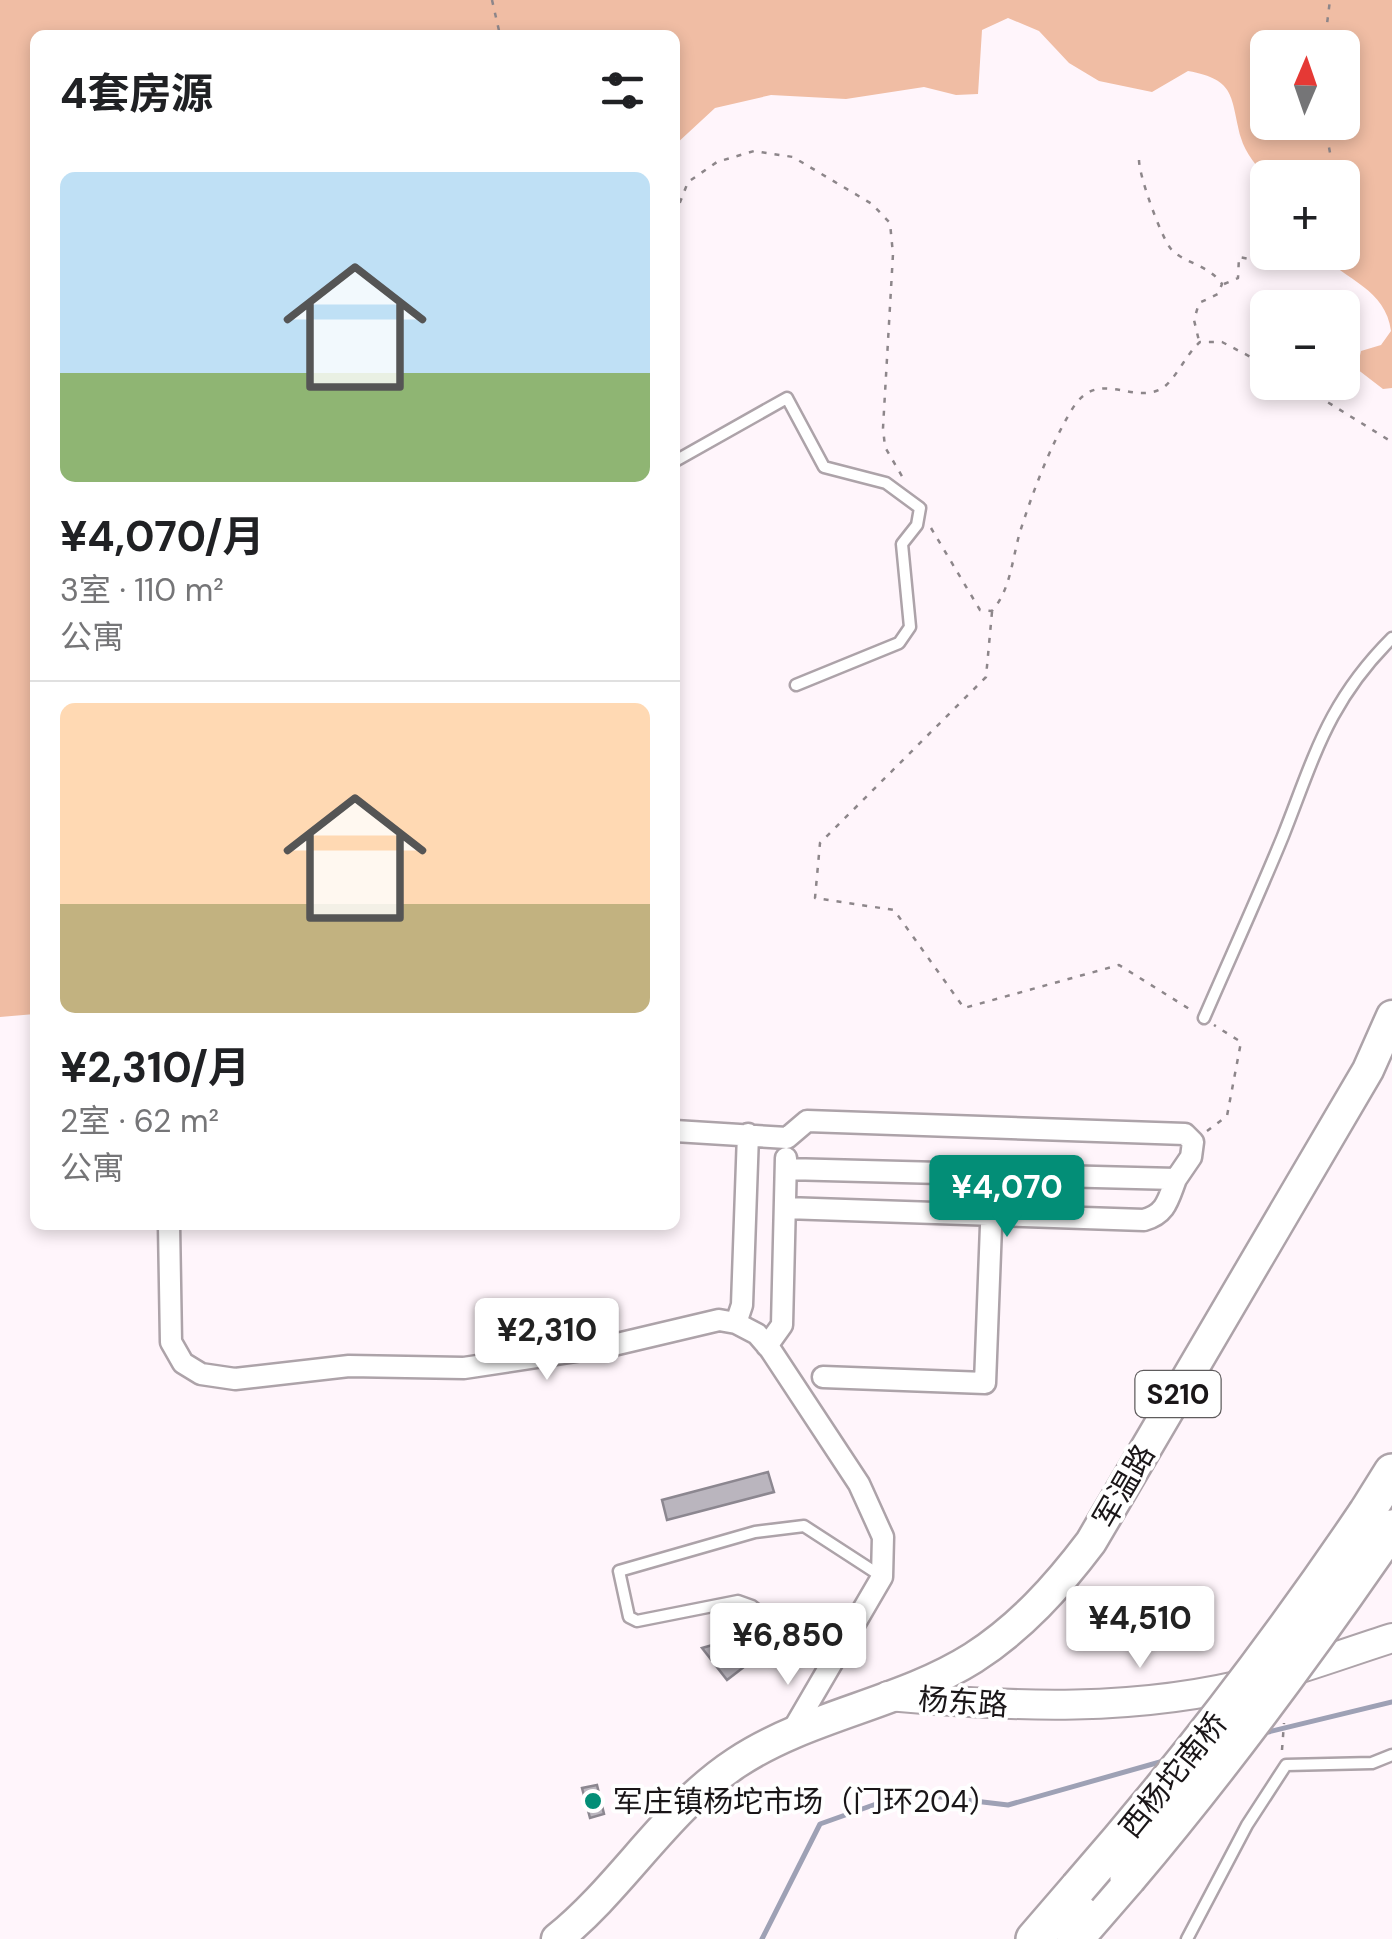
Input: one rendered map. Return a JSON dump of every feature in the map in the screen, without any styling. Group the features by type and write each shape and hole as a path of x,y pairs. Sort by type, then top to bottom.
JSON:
{"highway":[{"path":"1379,1520 1392,1472"},
{"name":"西杨坨南桥","path":"1074,1939 1202,1791 1301,1661 1379,1520"},
{"name":"西杨坨南桥","path":"1034,1939 1176,1776 1379,1520"}],"main road":[{"name":"军温路","path":"557,1939 698,1794 737,1762 790,1734 970,1660 1019,1624 1068,1573 1101,1525 1368,1070 1392,1016"}],"street":[{"path":"680,1131 787,1138 807,1122 1185,1134 1193,1142 1192,1157 1176,1179 1165,1208 1159,1216 1144,1220 785,1208"},
{"path":"736,1323 742,1305 748,1134"},
{"path":"768,1346 782,1324 787,1138"},
{"path":"786,1169 1176,1179"},
{"path":"822,1378 985,1382 993,1174"},
{"path":"170,1230 171,1342 183,1364 202,1374 235,1378 349,1366 464,1368 609,1346 718,1320 736,1323 768,1346 858,1484 883,1537 882,1576 790,1734"},
{"name":"杨东路","path":"886,1696 1011,1708 1133,1700 1260,1680 1392,1638"}],"lane":[{"path":"680,458 787,398 824,467 886,484 920,508 917,525 902,544 910,628 898,643 796,685"},
{"path":"1204,1018 1284,834 1318,738 1364,666 1392,638"},
{"path":"830,1668 752,1606 738,1601 637,1621 629,1617 619,1571 755,1532 804,1526 882,1576"},
{"path":"1188,1939 1246,1825 1286,1765 1372,1763 1392,1755"}],"path":[{"path":"492,0 499,30"},
{"path":"1326,30 1330,0"},
{"path":"680,202 688,182 718,162 754,151 793,157 872,204 890,223 885,447 980,610 992,611"},
{"path":"1139,160 1138,174 1172,250 1215,273 1222,284"},
{"path":"1200,342 1194,320 1199,303 1218,294 1222,284 1238,278 1239,256 1250,259"},
{"path":"1193,1142 1227,1116 1241,1042 1204,1018 1118,964 964,1008 894,910 815,898 820,842 986,677 992,611 1002,599 1020,530 1072,409 1088,393 1103,387 1148,393 1164,387 1184,356 1200,342 1222,342 1250,357"},
{"path":"1324,400 1392,442"},
{"path":"1281,1761 1284,1721"}],"shaded area":[{"path":"0,0 1392,0 1392,388 1383,389 1360,371 1361,351 1381,345 1391,331 1387,317 1373,295 1340,270 1360,270 1360,160 1252,160 1243,144 1229,92 1215,80 1188,71 1152,92 1099,81 1069,63 1039,31 1008,18 982,30 978,94 956,95 924,87 846,99 771,95 715,108 680,140 680,30 30,30 30,1014 0,1017"}],"building":[{"path":"768,1472 774,1492 667,1520 662,1500"},
{"path":"748,1635 762,1653 727,1680 702,1648"},
{"name":"军庄镇杨坨市场（门环204）","path":"597,1785 604,1814 590,1818 582,1788"}],"waterway":[{"path":"1264,1733 1392,1702"},
{"path":"762,1939 820,1824 907,1793 1008,1805 1167,1760"}],"place":[{"name":"军庄镇杨坨市场（门环204）","path":"593,1801"}]}
